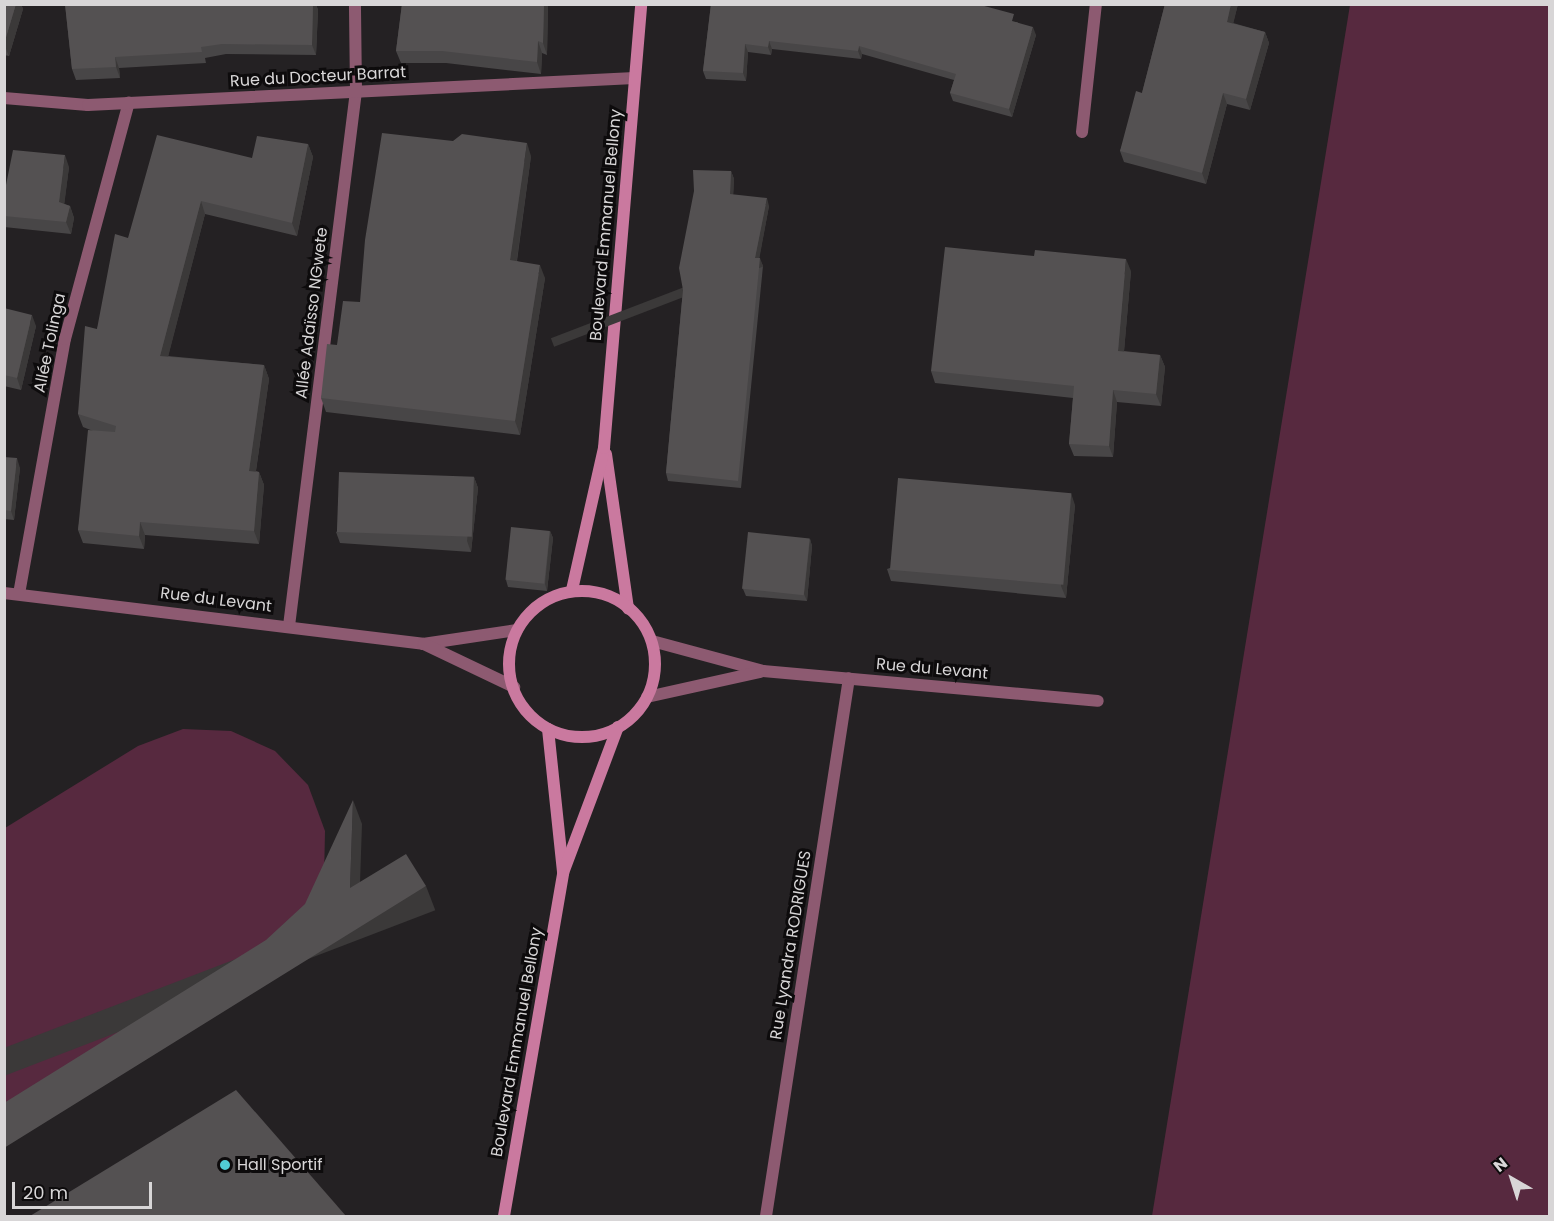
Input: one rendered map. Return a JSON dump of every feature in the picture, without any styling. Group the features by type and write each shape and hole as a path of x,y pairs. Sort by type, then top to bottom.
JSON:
{"street":[{"name":"Allée Adaïsso NGwete","path":"289,626 356,91 355,4"},
{"name":"Boulevard Emmanuel Bellony","path":"572,590 604,448 641,4"},
{"path":"1082,132 1096,4"},
{"name":"Rue du Docteur Barrat","path":"4,98 61,105 634,78"},
{"name":"Allée Tolinga","path":"19,594 65,339 129,102"},
{"name":"Boulevard Emmanuel Bellony","path":"604,448 628,608"},
{"path":"572,590 616,599 628,608 639,617 652,641 655,670 647,697 629,719 604,734 576,737 548,729 526,711 514,687 509,658 517,630 535,608 572,590"},
{"name":"Rue du Levant","path":"4,593 423,644 517,630"},
{"name":"Rue du Levant","path":"652,641 763,671 1098,701"},
{"name":"Rue du Levant","path":"423,644 514,687"},
{"name":"Rue du Levant","path":"647,697 763,671"},
{"name":"Rue Lyandra RODRIGUES","path":"766,1216 849,678"},
{"name":"Boulevard Emmanuel Bellony","path":"504,1216 563,873 618,727"},
{"name":"Boulevard Emmanuel Bellony","path":"548,729 563,873"}],"shaded area":[{"path":"1350,5 1549,5 1549,1216 1152,1216"},
{"path":"183,729 231,731 275,751 308,785 325,831 324,879 304,923 5,1120 5,828 138,746"}],"building":[{"path":"4,4 16,4 4,44"},
{"path":"65,4 313,4 312,45 222,44 201,47 202,52 115,57 116,67 72,69"},
{"path":"402,4 544,4 543,43 538,41 537,62 442,51 396,51"},
{"path":"711,4 977,4 1014,14 1012,21 1033,27 1009,109 950,93 956,74 859,46 858,51 769,41 768,47 745,44 743,73 703,71"},
{"path":"1165,4 1231,4 1227,22 1265,32 1246,99 1223,93 1202,173 1120,151 1136,91 1142,93"},
{"path":"382,133 453,141 462,134 527,143 510,260 540,265 515,421 321,398 327,344 337,345 343,301 360,302 365,240"},
{"path":"157,135 252,158 257,136 308,144 292,223 201,201 160,356 264,365 249,471 259,472 254,531 140,522 139,536 78,530 88,430 115,432 116,426 78,414 85,326 97,329 115,234 128,238"},
{"path":"13,150 65,155 59,202 70,206 66,222 4,216 4,185 6,185"},
{"path":"693,170 731,171 730,194 767,198 755,258 760,258 738,481 666,473 683,290 679,268 694,191"},
{"path":"945,247 1034,256 1035,250 1126,259 1118,351 1160,355 1156,394 1113,390 1109,446 1069,444 1074,386 931,371"},
{"path":"4,308 32,315 17,378 4,375"},
{"path":"4,457 17,458 11,511 4,510"},
{"path":"339,472 474,477 472,537 337,532"},
{"path":"898,478 1071,493 1063,585 890,570"},
{"path":"511,527 550,531 544,584 505,580"},
{"path":"748,532 810,538 804,595 742,589"},
{"path":"353,800 350,888 406,854 426,886 4,1148 4,1103 266,940 305,904"},
{"name":"Hall Sportif","path":"236,1090 346,1216 30,1216"}],"place":[{"name":"Hall Sportif","path":"225,1165"}]}
